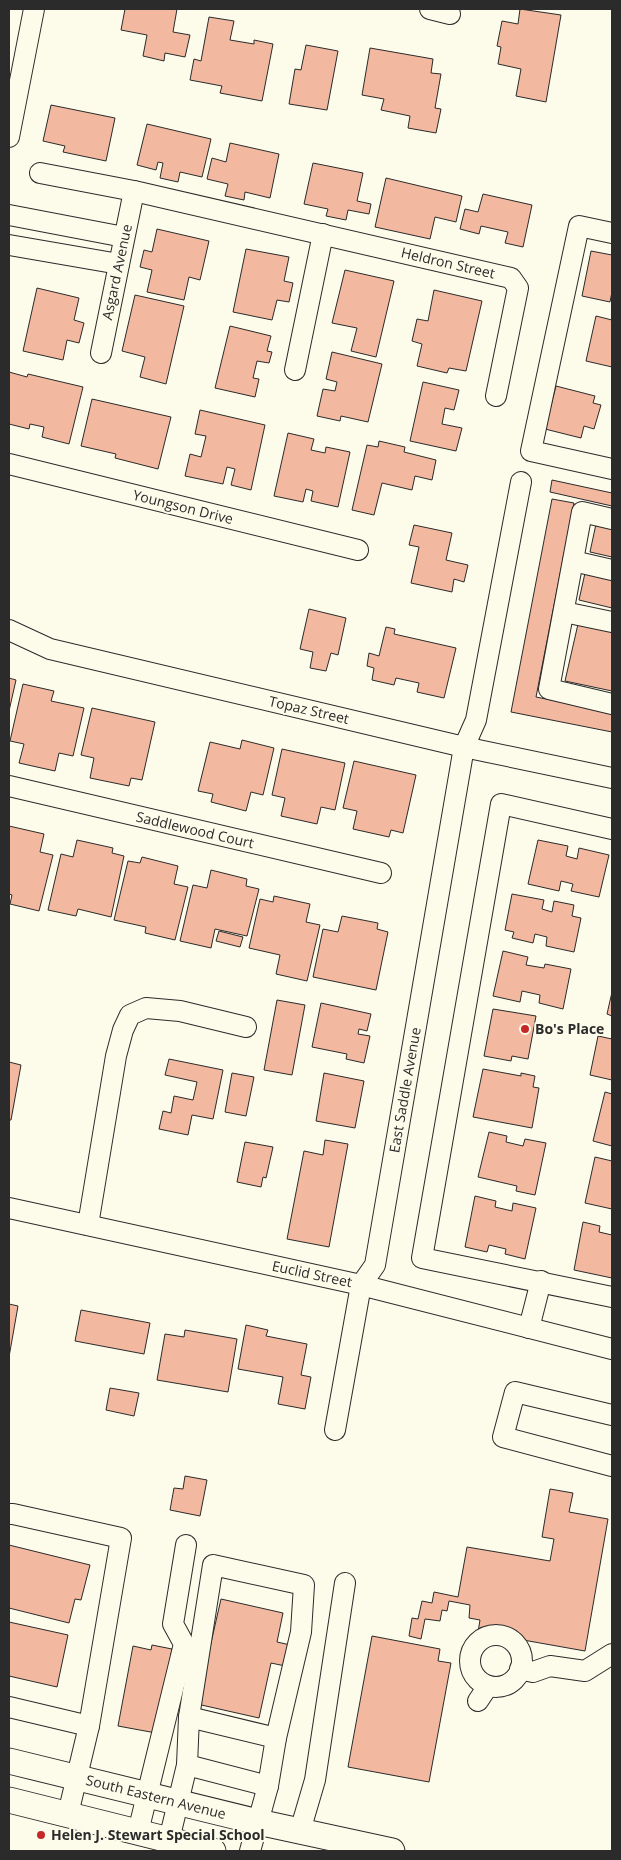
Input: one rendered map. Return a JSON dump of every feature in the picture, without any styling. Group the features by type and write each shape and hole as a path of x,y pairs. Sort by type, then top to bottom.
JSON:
{"main road":[{"name":"South Eastern Avenue","path":"9,1761 300,1832 392,1851"},
{"path":"9,1800 213,1851"}],"street":[{"path":"9,137 34,9"},
{"path":"430,9 450,14"},
{"name":"Heldron Street","path":"40,173 134,191 512,278 518,288 496,396"},
{"name":"Asgard Avenue","path":"101,354 134,191"},
{"path":"9,216 124,238"},
{"path":"612,233 579,226 531,451 612,468"},
{"path":"295,370 323,234"},
{"path":"9,245 119,264"},
{"name":"Youngson Drive","path":"9,464 358,550"},
{"name":"East Saddle Avenue","path":"335,1430 361,1285 375,1265 464,746 476,720 521,482"},
{"path":"612,519 582,512 550,689 612,704"},
{"path":"573,560 612,570"},
{"path":"564,612 612,622"},
{"name":"Topaz Street","path":"9,630 50,649 464,746 612,778"},
{"name":"Saddlewood Court","path":"9,786 381,873"},
{"path":"612,829 501,804 422,1258 542,1281 612,1297"},
{"path":"88,1225 116,1056 123,1030 130,1015 146,1008 180,1011 246,1027"},
{"name":"Euclid Street","path":"9,1208 361,1285 612,1350"},
{"path":"529,1328 542,1281"},
{"path":"612,1415 515,1392 503,1438 612,1466"},
{"path":"9,1514 120,1538 89,1726 68,1814"},
{"path":"138,1832 184,1644 173,1624 186,1545"},
{"path":"169,1840 187,1765 190,1717 213,1565 304,1585 301,1632 276,1738 268,1786 250,1851"},
{"path":"300,1832 314,1780 345,1583"},
{"path":"496,1635 511,1640 520,1653 522,1661 520,1670 511,1682 483,1693 470,1661 475,1646 488,1636 496,1635"},
{"path":"520,1670 533,1672 550,1666 585,1671 612,1654"},
{"path":"9,1707 89,1726"},
{"path":"190,1717 276,1738"},
{"path":"187,1765 268,1786"}],"building":[{"path":"125,9 177,9 173,32 190,35 185,57 165,53 164,61 143,56 147,35 121,30"},
{"path":"520,9 561,15 546,102 516,96 521,69 498,64 501,47 497,46 502,21 518,24"},
{"path":"209,17 234,21 230,40 254,44 254,40 273,44 262,101 220,93 222,86 190,80 194,59 201,61"},
{"path":"306,45 338,51 327,110 289,104 295,69 301,70"},
{"path":"370,48 433,59 431,73 441,74 435,108 441,109 436,133 408,128 410,116 381,110 384,99 362,95"},
{"path":"51,105 115,118 106,161 63,152 65,146 43,141"},
{"path":"147,124 211,139 202,177 180,172 178,182 160,178 163,163 158,162 156,170 137,165"},
{"path":"230,143 279,154 270,198 245,192 244,200 225,196 228,184 207,179 212,158 226,162"},
{"path":"313,163 363,173 357,201 371,204 369,214 348,210 346,220 326,216 328,209 304,204"},
{"path":"386,178 462,196 456,222 435,217 430,239 375,227"},
{"path":"483,194 532,205 523,247 505,243 508,232 481,226 479,234 460,229 465,209 478,212"},
{"path":"157,229 209,241 200,280 189,277 184,300 147,292 152,270 140,267 144,250 152,252"},
{"path":"246,249 289,257 284,281 293,283 289,302 277,300 272,320 233,312"},
{"path":"591,251 612,255 612,292 610,302 582,296"},
{"path":"345,270 394,281 376,357 351,351 357,328 332,323"},
{"path":"37,288 79,298 74,320 84,323 79,343 67,340 63,360 23,351"},
{"path":"434,290 482,301 466,371 449,368 447,373 417,366 422,344 412,341 417,319 428,321"},
{"path":"135,295 184,306 166,384 140,377 145,357 122,351"},
{"path":"596,316 612,320 612,367 586,361"},
{"path":"230,326 271,336 267,351 272,352 269,363 257,361 253,378 259,379 255,397 215,388"},
{"path":"332,352 382,364 368,422 341,416 340,421 317,416 323,389 335,391 337,382 326,379"},
{"path":"9,372 27,377 28,374 83,387 69,444 42,437 44,427 30,424 29,429 9,424"},
{"path":"423,382 459,390 454,410 445,408 442,424 462,428 456,451 410,441"},
{"path":"556,386 595,396 593,403 601,405 594,429 584,426 581,438 545,429"},
{"path":"92,399 171,417 158,469 115,458 116,454 81,446"},
{"path":"200,410 265,425 251,490 231,485 235,469 227,467 223,484 185,476 190,454 201,457 206,436 195,434"},
{"path":"288,433 314,439 311,450 325,453 326,447 350,452 338,507 311,501 313,491 306,489 303,502 274,496"},
{"path":"379,441 405,447 404,452 436,460 432,480 415,476 412,490 382,483 374,515 352,510 367,445 378,447"},
{"path":"552,480 612,493 612,506 550,492"},
{"path":"552,499 574,503 536,697 612,712 612,732 511,712"},
{"path":"596,524 612,527 612,557 590,552"},
{"path":"414,525 452,533 446,560 468,565 464,582 454,579 452,592 411,583 419,547 409,545"},
{"path":"585,573 612,579 612,608 579,600"},
{"path":"309,609 346,618 338,655 331,653 326,671 310,668 313,652 300,649"},
{"path":"578,624 612,632 612,691 565,681"},
{"path":"386,627 395,629 394,634 456,648 444,698 417,692 419,683 396,678 394,685 372,680 374,668 367,666 369,653 379,656"},
{"path":"9,678 16,680 9,711"},
{"path":"23,684 54,691 51,701 84,708 73,756 59,753 55,771 19,763 24,744 10,741"},
{"path":"92,708 155,722 142,780 131,778 129,786 90,778 94,758 81,755"},
{"path":"242,740 274,748 263,795 251,792 246,811 211,802 213,794 198,791 210,742 240,749"},
{"path":"282,749 345,763 335,810 321,807 317,824 281,816 285,798 272,795"},
{"path":"354,761 416,775 403,833 391,830 389,837 353,829 357,811 343,808"},
{"path":"9,826 44,834 40,852 53,855 39,911 10,904 12,895 9,894"},
{"path":"77,840 113,848 112,853 124,856 111,917 78,909 76,916 48,910 61,854 73,857"},
{"path":"538,840 568,846 566,856 577,859 579,848 609,855 599,897 571,891 573,884 561,881 559,891 528,884"},
{"path":"142,857 178,866 174,884 188,887 175,940 145,933 146,927 114,920 128,861 140,863"},
{"path":"211,870 247,879 246,886 259,889 247,936 215,929 211,948 180,941 193,885 207,888"},
{"path":"512,894 544,900 542,909 552,912 554,901 574,905 572,916 581,918 574,952 546,946 547,937 535,934 533,943 512,938 514,932 505,930"},
{"path":"274,896 310,904 306,922 320,925 307,981 276,974 280,955 249,948 260,899 273,902"},
{"path":"342,916 378,923 377,929 388,932 376,990 313,977 323,929 338,932"},
{"path":"219,931 243,937 240,947 216,941"},
{"path":"503,951 528,957 526,965 544,968 545,964 571,969 563,1009 539,1003 540,995 522,991 520,1002 493,996"},
{"path":"612,992 612,1016 607,1014"},
{"path":"277,1000 305,1005 292,1075 264,1070"},
{"path":"321,1003 371,1014 367,1031 359,1029 358,1034 370,1036 364,1063 346,1059 347,1054 312,1047"},
{"path":"493,1009 536,1016 528,1059 512,1056 511,1061 484,1056"},
{"path":"598,1036 612,1039 612,1080 590,1075"},
{"path":"169,1059 223,1070 213,1119 192,1115 188,1135 159,1129 163,1111 171,1113 174,1096 193,1100 197,1082 165,1075"},
{"path":"9,1062 21,1065 11,1120 9,1120"},
{"path":"483,1069 521,1076 521,1073 535,1076 533,1087 539,1088 532,1128 473,1117"},
{"path":"232,1073 254,1077 246,1116 225,1112"},
{"path":"324,1073 364,1081 355,1128 316,1121"},
{"path":"605,1092 612,1094 612,1146 593,1141"},
{"path":"489,1132 507,1136 506,1142 523,1146 525,1139 546,1143 535,1195 516,1191 517,1186 478,1177"},
{"path":"325,1140 348,1144 329,1247 287,1239 304,1151 323,1155"},
{"path":"245,1142 273,1147 266,1178 263,1177 261,1187 237,1182"},
{"path":"595,1157 612,1161 612,1209 585,1203"},
{"path":"475,1196 496,1201 495,1207 512,1211 513,1203 536,1208 525,1259 505,1254 506,1249 489,1245 487,1252 465,1247"},
{"path":"583,1222 600,1226 599,1232 612,1235 612,1278 574,1270"},
{"path":"9,1304 18,1306 9,1357"},
{"path":"81,1310 150,1323 144,1354 75,1341"},
{"path":"246,1325 268,1330 266,1336 307,1344 301,1375 311,1377 305,1409 278,1404 283,1377 238,1369"},
{"path":"185,1330 237,1339 228,1392 157,1380 165,1334 184,1337"},
{"path":"110,1388 139,1393 134,1416 106,1410"},
{"path":"185,1476 207,1480 200,1516 170,1510 174,1488 183,1489"},
{"path":"550,1489 573,1493 569,1512 608,1519 585,1651 478,1632 480,1620 469,1618 470,1605 449,1601 447,1611 442,1610 440,1621 425,1619 421,1639 409,1636 412,1618 418,1619 422,1601 432,1603 434,1592 458,1597 467,1547 550,1561 554,1539 542,1537"},
{"path":"9,1545 90,1565 81,1600 75,1599 69,1623 9,1608"},
{"path":"221,1599 283,1613 277,1642 295,1646 290,1667 271,1663 259,1718 197,1704"},
{"path":"9,1622 68,1635 57,1687 9,1676"},
{"path":"372,1636 440,1649 438,1661 451,1663 429,1782 348,1767"},
{"path":"152,1645 172,1649 156,1733 118,1726 133,1646 151,1650"}],"place":[{"name":"Bo's Place","path":"525,1029"},
{"name":"Helen J. Stewart Special School","path":"41,1835"}]}
